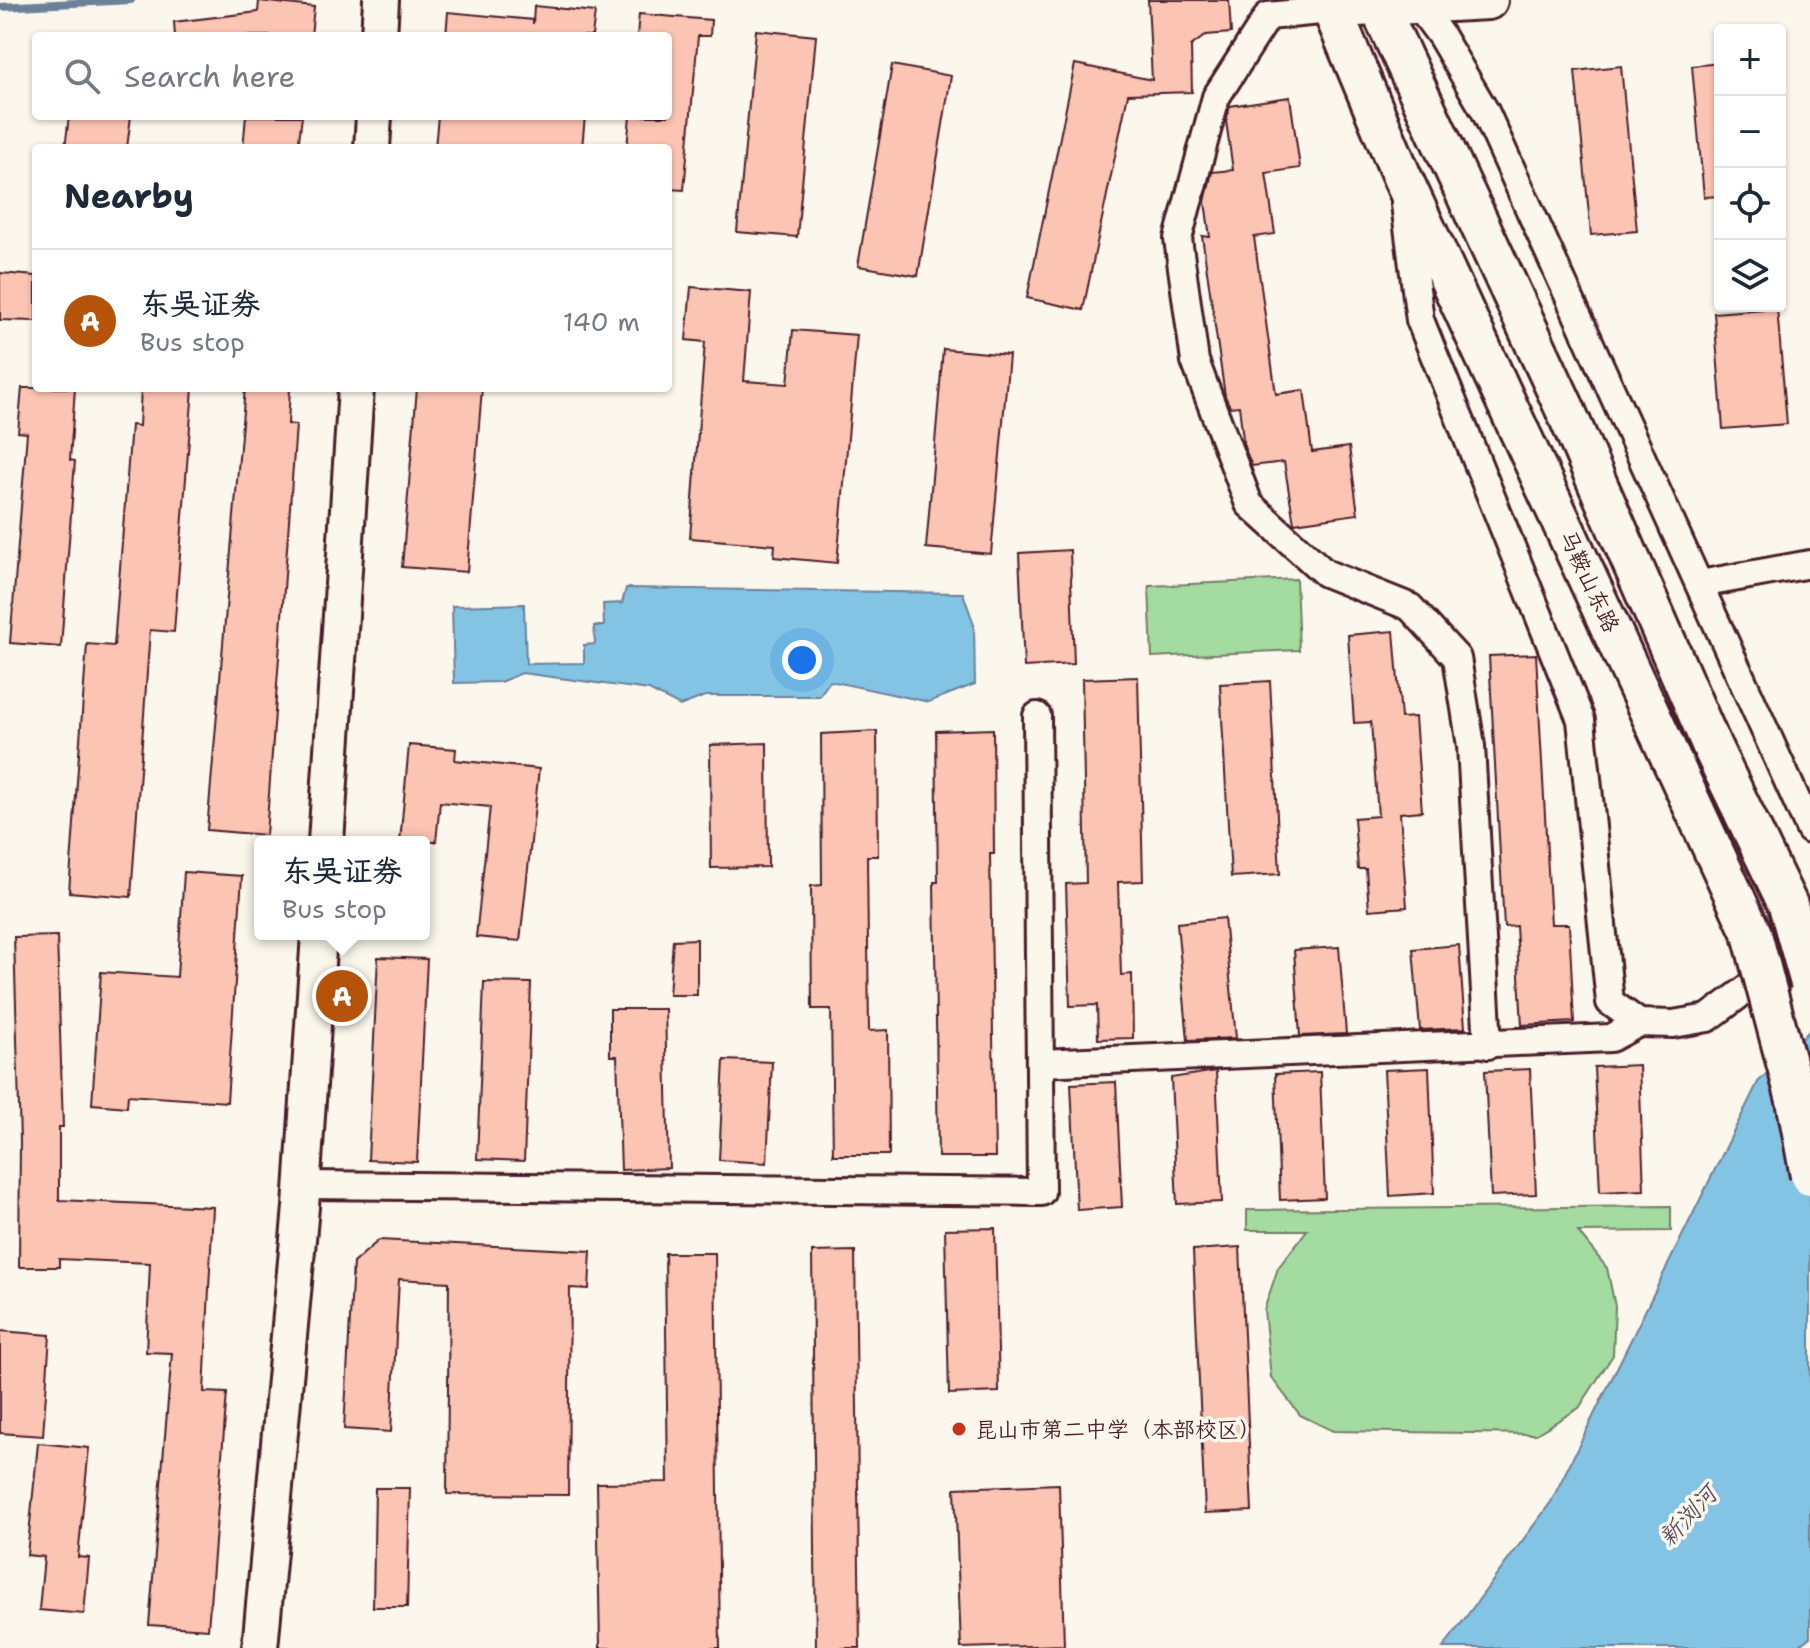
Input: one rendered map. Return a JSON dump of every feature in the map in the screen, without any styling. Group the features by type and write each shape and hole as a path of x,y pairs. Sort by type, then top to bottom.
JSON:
{"main road":[{"path":"1329,5 1376,2 1418,5 1488,0"},
{"name":"马鞍山东路","path":"1376,2 1565,409 1713,749 1788,905 1810,983"},
{"name":"马鞍山东路","path":"1329,5 1402,177 1752,934 1796,1100 1810,1176"}],"street":[{"path":"1329,5 1268,16 1216,97 1178,239 1195,361 1249,504 1325,573 1410,607 1457,658 1471,746 1488,1045"},
{"path":"1418,5 1441,36 1485,111 1810,830"},
{"path":"372,144 374,120"},
{"path":"1402,177 1420,320 1581,720 1610,1002 1639,1023"},
{"path":"326,836 356,392"},
{"path":"1700,584 1810,564"},
{"path":"303,1185 1041,1192 1037,716"},
{"path":"260,1648 303,1185 319,940"},
{"path":"1040,1063 1611,1038 1639,1023 1673,1024 1708,1018 1810,942"}],"green space":[{"path":"1296,579 1299,650 1152,657 1149,586"},
{"path":"1671,1206 1671,1231 1578,1232 1607,1268 1615,1306 1613,1355 1579,1408 1536,1434 1333,1431 1300,1415 1271,1377 1264,1310 1278,1268 1307,1230 1247,1230 1247,1210"}],"water":[{"path":"626,588 963,593 974,625 975,684 929,702 830,681 819,696 705,696 680,706 649,690 522,673 500,682 454,683 452,606 524,604 526,664 584,663 584,645 595,644 594,626 604,626 603,604 622,603"},
{"name":"新浏河","path":"1810,1030 1810,1637 1796,1648 1443,1648 1551,1502 1758,1082"}],"building":[{"path":"1148,0 1229,0 1231,33 1206,35 1191,46 1192,92 1128,94 1083,310 1027,298 1075,64 1152,80"},
{"path":"259,1 314,7 311,32 175,32 174,22 258,12"},
{"path":"534,6 595,12 592,32 446,32 448,12 533,20 533,24"},
{"path":"639,14 711,20 710,36 698,36 684,190 672,189 672,144 627,144 630,120 672,120 672,32 637,32"},
{"path":"756,30 816,36 797,237 737,232"},
{"path":"1714,64 1714,196 1704,197 1692,66"},
{"path":"892,65 951,76 918,276 858,266"},
{"path":"1621,66 1637,231 1591,235 1575,71"},
{"path":"1290,97 1300,168 1266,173 1275,234 1254,237 1276,394 1304,390 1312,452 1349,447 1358,514 1294,523 1284,462 1252,466 1244,447 1239,406 1230,407 1225,396 1202,236 1210,237 1205,202 1212,172 1233,170 1226,121 1230,106"},
{"path":"68,120 130,120 128,144 66,144"},
{"path":"246,120 302,120 298,144 243,144"},
{"path":"438,120 585,120 582,144 435,144"},
{"path":"0,273 32,276 32,321 0,320"},
{"path":"691,287 751,292 744,381 788,384 793,330 857,335 837,563 774,557 775,545 690,538 705,342 686,340"},
{"path":"1777,312 1787,424 1723,429 1714,313"},
{"path":"943,349 1009,355 991,554 926,548"},
{"path":"22,388 32,388 32,392 75,392 70,460 75,461 61,647 10,643 27,433 18,432"},
{"path":"141,392 193,392 174,632 150,630 131,897 69,892 87,644 114,646 131,425 139,426"},
{"path":"245,392 290,392 288,424 296,425 266,835 207,830"},
{"path":"417,392 482,392 467,572 402,567"},
{"path":"1070,550 1074,664 1024,667 1019,553"},
{"path":"1394,631 1401,718 1415,717 1422,811 1400,813 1407,907 1369,910 1366,869 1358,869 1354,818 1378,816 1371,722 1354,723 1348,635"},
{"path":"1536,654 1551,924 1569,924 1574,1022 1522,1025 1516,926 1504,927 1489,656"},
{"path":"1138,677 1143,881 1118,882 1121,975 1132,974 1133,1038 1098,1039 1097,1005 1070,1006 1066,884 1086,883 1082,679"},
{"path":"1270,681 1280,874 1231,877 1220,684"},
{"path":"993,729 994,854 990,854 995,1157 938,1157 934,882 938,882 936,731"},
{"path":"877,731 878,856 867,856 869,1031 888,1030 889,1155 833,1155 831,1009 812,1009 811,886 822,885 821,734"},
{"path":"767,743 768,867 711,868 710,745"},
{"path":"409,745 456,749 455,760 539,769 520,941 476,937 490,807 440,802 436,842 430,842 430,836 401,836"},
{"path":"184,872 242,876 227,1102 128,1095 127,1107 92,1104 101,972 177,977"},
{"path":"1224,918 1236,1038 1188,1040 1177,923"},
{"path":"57,936 63,1127 59,1127 59,1200 213,1207 204,1392 227,1393 208,1629 149,1625 172,1353 146,1352 150,1263 59,1259 59,1267 19,1267 20,1141 14,937"},
{"path":"697,939 697,995 669,995 673,940"},
{"path":"1459,945 1465,1028 1420,1030 1413,949"},
{"path":"1339,947 1346,1034 1300,1036 1294,950"},
{"path":"378,957 427,959 417,1162 368,1160"},
{"path":"484,982 531,983 524,1161 477,1159"},
{"path":"610,1009 665,1009 669,1168 621,1170 617,1056 610,1056"},
{"path":"724,1060 772,1062 767,1163 719,1160"},
{"path":"1639,1065 1644,1190 1600,1192 1594,1067"},
{"path":"1429,1068 1434,1193 1390,1196 1384,1070"},
{"path":"1530,1069 1536,1194 1491,1196 1485,1071"},
{"path":"1216,1071 1222,1202 1177,1204 1171,1078"},
{"path":"1320,1072 1325,1198 1280,1200 1275,1074"},
{"path":"1116,1082 1122,1207 1077,1210 1071,1084"},
{"path":"995,1228 999,1392 949,1394 945,1229"},
{"path":"379,1240 591,1251 589,1289 570,1288 568,1495 447,1494 449,1282 399,1279 391,1432 344,1429 353,1263"},
{"path":"1240,1247 1252,1511 1205,1513 1193,1250"},
{"path":"855,1251 860,1648 816,1648 812,1252"},
{"path":"665,1253 715,1253 720,1648 600,1648 597,1483 668,1482"},
{"path":"0,1331 50,1335 43,1436 0,1433"},
{"path":"38,1443 89,1448 78,1557 89,1558 84,1614 39,1610 44,1557 27,1555"},
{"path":"1059,1484 1064,1645 961,1648 955,1488"},
{"path":"375,1488 410,1488 407,1607 373,1607"}],"waterway":[{"path":"0,7 131,0"}],"place":[{"name":"东吴证券","path":"342,996"},
{"name":"昆山市第二中学（本部校区）","path":"959,1429"}]}
